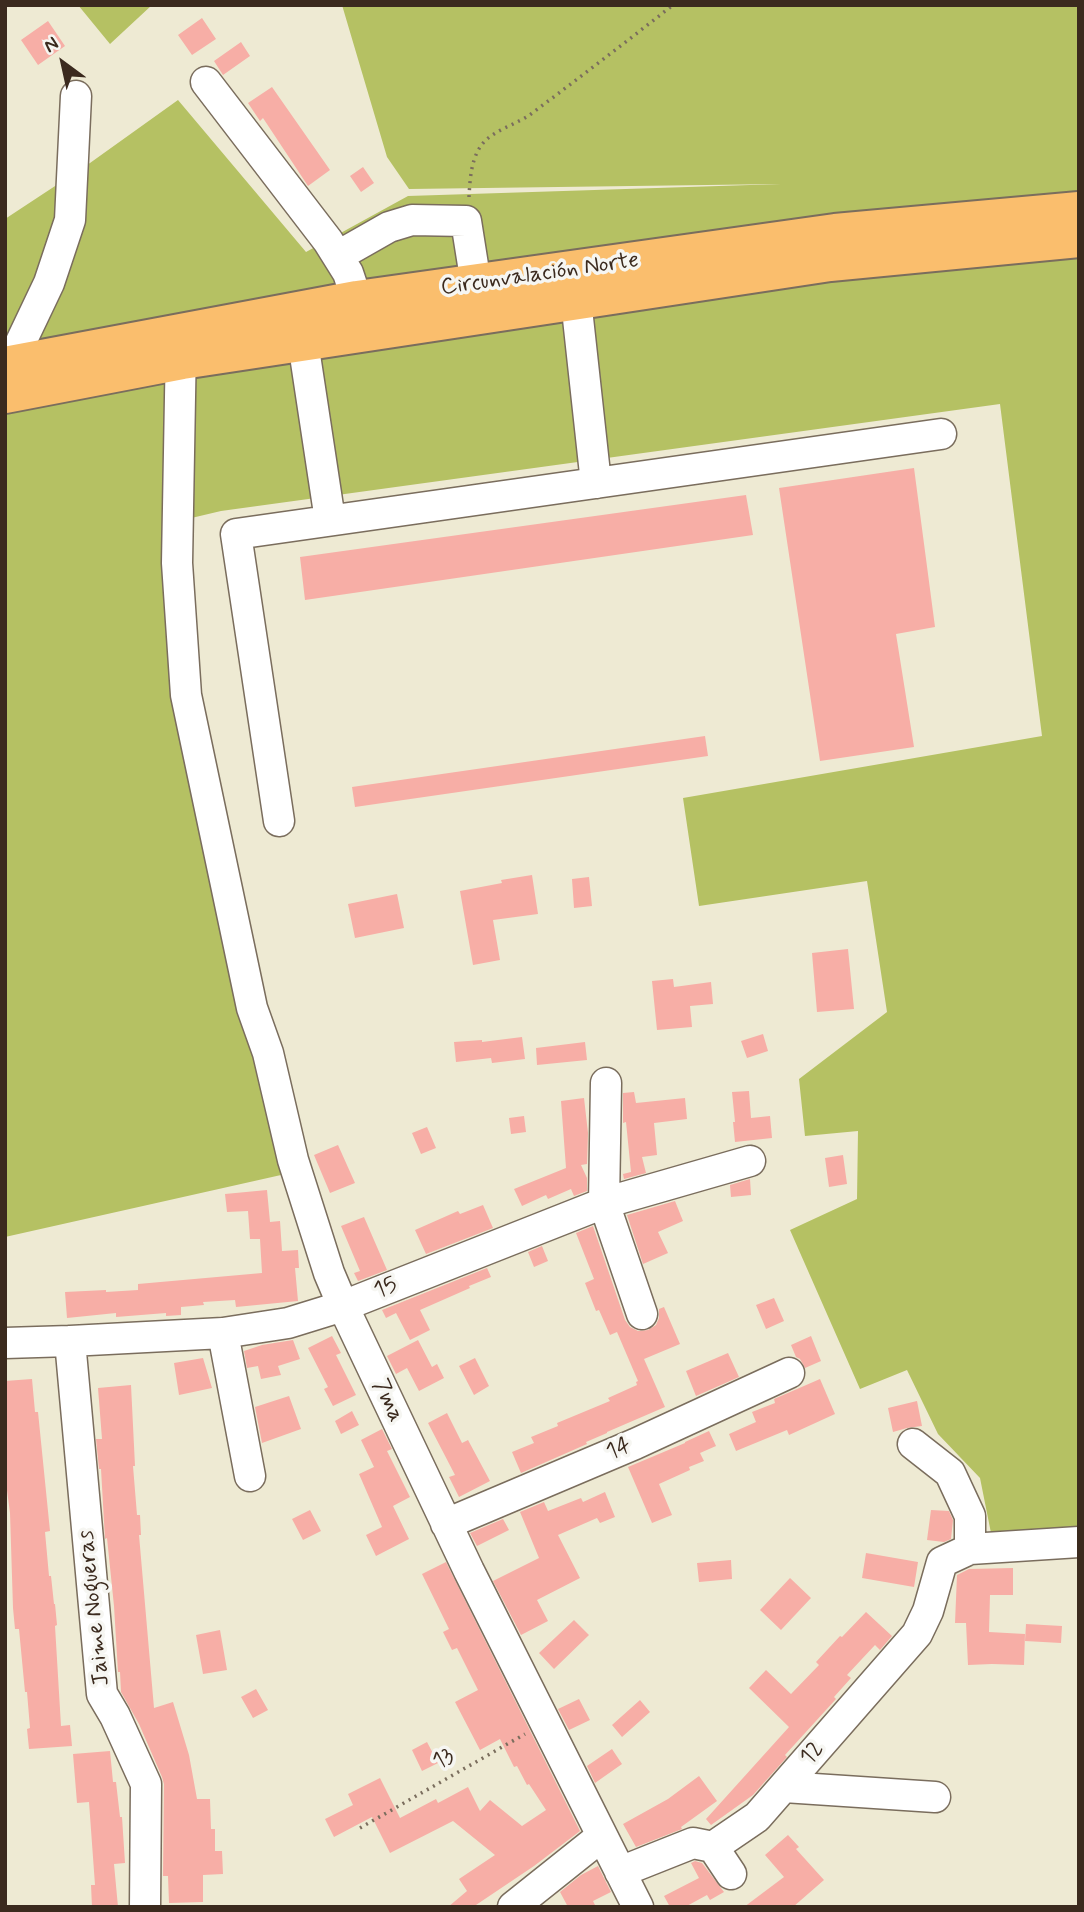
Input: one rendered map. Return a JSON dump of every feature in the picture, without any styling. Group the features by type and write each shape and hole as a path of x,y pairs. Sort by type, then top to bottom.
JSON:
{"highway":[{"name":"Circunvalación Norte","path":"182,347 303,342 835,233 1079,211"},
{"name":"Circunvalación Norte","path":"7,375 182,347 357,300 476,284 573,285 1079,238"}],"street":[{"path":"206,82 328,241 348,274 357,300"},
{"path":"7,375 48,283 70,220 76,96"},
{"path":"338,256 389,227 412,220 466,221 476,284"},
{"path":"573,285 596,483"},
{"path":"303,342 330,520"},
{"name":"7ma","path":"182,347 177,563 186,695 252,1008 268,1053 293,1160 342,1306 446,1524 638,1907"},
{"path":"279,821 236,534 940,434"},
{"path":"606,1083 604,1203 642,1314"},
{"name":"15","path":"5,1343 223,1333 288,1323 342,1306 604,1203 750,1161"},
{"path":"223,1333 250,1476"},
{"name":"Jaime Nogueras","path":"70,1341 102,1695 115,1716 146,1784 145,1907"},
{"name":"14","path":"446,1524 635,1444 789,1373"},
{"path":"914,1444 950,1473 970,1516 970,1549 1079,1542"},
{"name":"12","path":"713,1847 757,1817 917,1634 928,1611 942,1562 970,1549"},
{"path":"784,1787 935,1797"},
{"path":"513,1907 602,1836"},
{"path":"620,1872 694,1843 713,1847 730,1874"}],"path":[{"path":"466,221 471,175 476,155 484,141 520,122 673,5"},
{"name":"13","path":"360,1828 545,1722"}],"green space":[{"path":"78,5 152,5 110,44"},
{"path":"342,5 1079,5 1079,1541 991,1533 980,1478 938,1434 907,1370 860,1389 790,1230 857,1199 858,1131 805,1136 799,1079 887,1012 867,881 699,906 683,798 1042,736 1000,404 221,511 166,524 218,865 281,1175 5,1237 5,219 178,100 306,252 408,196 781,184 409,189 387,157"}],"building":[{"path":"202,18 216,39 192,55 178,35"},
{"path":"48,21 65,46 38,65 21,40"},
{"path":"241,42 250,56 223,75 214,61"},
{"path":"272,87 330,170 308,186 263,118 260,121 248,103"},
{"path":"363,167 374,183 361,192 350,176"},
{"path":"914,468 935,627 896,634 914,747 820,761 779,488"},
{"path":"746,495 753,535 305,600 300,557"},
{"path":"705,736 708,756 355,807 352,787"},
{"path":"532,875 538,914 493,920 500,960 473,965 460,891"},
{"path":"589,877 592,906 574,908 572,879"},
{"path":"397,894 404,928 355,938 348,904"},
{"path":"848,949 854,1009 817,1012 812,953"},
{"path":"673,979 674,987 711,982 713,1004 690,1006 692,1027 657,1030 652,981"},
{"path":"763,1034 768,1051 747,1058 741,1041"},
{"path":"522,1037 525,1059 492,1063 491,1058 456,1062 454,1042"},
{"path":"585,1042 587,1060 537,1065 536,1048"},
{"path":"749,1091 751,1118 770,1116 772,1138 735,1142 732,1092"},
{"path":"634,1092 636,1103 685,1098 687,1119 654,1123 657,1155 642,1157 646,1173 624,1179 623,1174 631,1172 626,1122 623,1123 623,1093"},
{"path":"584,1098 588,1133 587,1164 581,1165 587,1178 587,1191 574,1196 571,1189 548,1199 546,1195 522,1206 514,1189 566,1168 561,1101"},
{"path":"524,1116 526,1132 511,1134 509,1118"},
{"path":"427,1127 436,1148 421,1154 412,1133"},
{"path":"338,1145 355,1183 330,1193 314,1155"},
{"path":"843,1155 847,1184 829,1187 825,1158"},
{"path":"750,1179 751,1195 731,1197 730,1185"},
{"path":"267,1190 270,1222 280,1221 282,1251 298,1250 299,1268 295,1268 298,1301 236,1307 235,1300 203,1302 204,1305 181,1307 181,1315 166,1316 166,1313 116,1317 116,1313 67,1318 65,1292 138,1290 138,1284 262,1273 260,1239 250,1239 248,1211 227,1212 225,1194"},
{"path":"675,1201 683,1221 658,1232 668,1253 643,1264 627,1215"},
{"path":"483,1205 493,1228 426,1254 415,1230 458,1211 460,1214"},
{"path":"364,1217 387,1270 358,1281 354,1273 360,1271 341,1226"},
{"path":"593,1226 625,1320 630,1327 638,1331 648,1330 656,1325 659,1309 664,1307 680,1344 644,1359 665,1407 521,1473 512,1452 534,1443 531,1437 610,1401 608,1398 637,1385 638,1381 617,1332 610,1335 599,1310 596,1311 585,1283 594,1279 576,1233"},
{"path":"542,1246 548,1261 534,1267 528,1252"},
{"path":"487,1268 491,1277 420,1310 430,1330 410,1340 396,1313 386,1318 382,1310"},
{"path":"774,1298 784,1321 766,1329 756,1305"},
{"path":"332,1336 341,1353 336,1355 356,1395 333,1406 324,1389 328,1387 308,1348"},
{"path":"811,1336 821,1361 805,1368 791,1345"},
{"path":"293,1340 300,1359 278,1366 281,1375 261,1379 258,1366 247,1368 244,1351"},
{"path":"418,1340 432,1367 437,1364 444,1378 419,1391 407,1368 396,1374 387,1356"},
{"path":"728,1353 739,1377 696,1396 686,1371"},
{"path":"203,1358 212,1388 179,1395 174,1363"},
{"path":"475,1358 489,1386 474,1395 459,1366"},
{"path":"32,1379 50,1531 45,1532 57,1625 61,1726 70,1725 72,1746 29,1749 27,1692 19,1629 15,1629 13,1608 10,1513 5,1475 5,1381"},
{"path":"820,1379 835,1414 789,1435 787,1430 736,1451 729,1434 756,1422 752,1412"},
{"path":"131,1385 133,1466 137,1515 140,1515 139,1535 154,1708 173,1702 189,1755 197,1799 210,1799 211,1829 215,1829 215,1851 222,1851 223,1874 203,1875 203,1902 169,1903 168,1876 163,1876 164,1784 139,1724 121,1692 118,1672 114,1606 96,1439 102,1439 98,1388"},
{"path":"289,1396 301,1429 262,1443 255,1407"},
{"path":"917,1401 922,1426 893,1432 888,1408"},
{"path":"352,1411 359,1425 341,1434 335,1421"},
{"path":"447,1413 462,1443 468,1440 490,1481 459,1497 449,1477 455,1475 428,1423"},
{"path":"382,1429 392,1449 387,1451 410,1497 393,1506 409,1539 376,1556 366,1535 382,1527 359,1474 374,1467 361,1440"},
{"path":"709,1431 716,1446 700,1453 704,1461 659,1484 672,1515 652,1523 628,1467"},
{"path":"605,1492 615,1517 600,1523 597,1518 558,1535 580,1578 537,1600 548,1621 521,1635 493,1581 539,1558 520,1512 544,1502 548,1511 581,1498 583,1502"},
{"path":"310,1510 321,1531 303,1540 292,1519"},
{"path":"931,1510 949,1511 953,1520 951,1539 944,1542 927,1540"},
{"path":"503,1519 509,1530 477,1546 470,1533"},
{"path":"866,1553 918,1562 914,1587 862,1578"},
{"path":"731,1560 732,1579 699,1582 697,1563"},
{"path":"446,1562 580,1831 473,1907 448,1907 467,1891 459,1879 495,1855 453,1821 390,1853 372,1817 334,1837 325,1819 353,1805 348,1794 380,1778 400,1818 436,1799 438,1803 468,1787 480,1811 490,1800 522,1826 546,1810 529,1784 527,1785 517,1766 514,1767 500,1739 480,1750 455,1702 478,1690 457,1648 452,1650 443,1632 449,1629 422,1574"},
{"path":"1013,1568 1013,1595 990,1595 989,1632 1025,1634 1024,1665 968,1665 966,1623 955,1623 957,1575 969,1569"},
{"path":"790,1578 811,1598 781,1630 760,1610"},
{"path":"866,1612 892,1636 880,1650 875,1645 847,1675 851,1678 834,1697 836,1699 753,1795 711,1825 706,1819 789,1727 749,1688 766,1670 791,1694 819,1665 816,1662"},
{"path":"574,1620 589,1635 554,1669 539,1653"},
{"path":"1026,1624 1062,1626 1061,1643 1025,1641"},
{"path":"220,1630 227,1670 203,1674 196,1635"},
{"path":"256,1689 268,1710 253,1718 241,1697"},
{"path":"579,1699 590,1720 569,1730 558,1709"},
{"path":"640,1700 650,1712 622,1737 612,1725"},
{"path":"427,1742 438,1763 422,1771 412,1750"},
{"path":"612,1749 622,1764 595,1783 587,1766"},
{"path":"110,1751 113,1782 116,1782 122,1817 125,1863 114,1864 118,1907 92,1907 91,1885 95,1885 89,1802 77,1803 73,1754"},
{"path":"699,1776 717,1801 681,1827 682,1829 636,1847 623,1824 668,1799"},
{"path":"788,1835 799,1847 796,1849 824,1880 793,1907 744,1907 784,1877 765,1855"},
{"path":"691,1863 702,1863 724,1892 710,1900 707,1895 685,1907 670,1907 664,1896 699,1878"},
{"path":"598,1866 611,1892 593,1901 596,1907 568,1907 560,1892 581,1875"}]}
